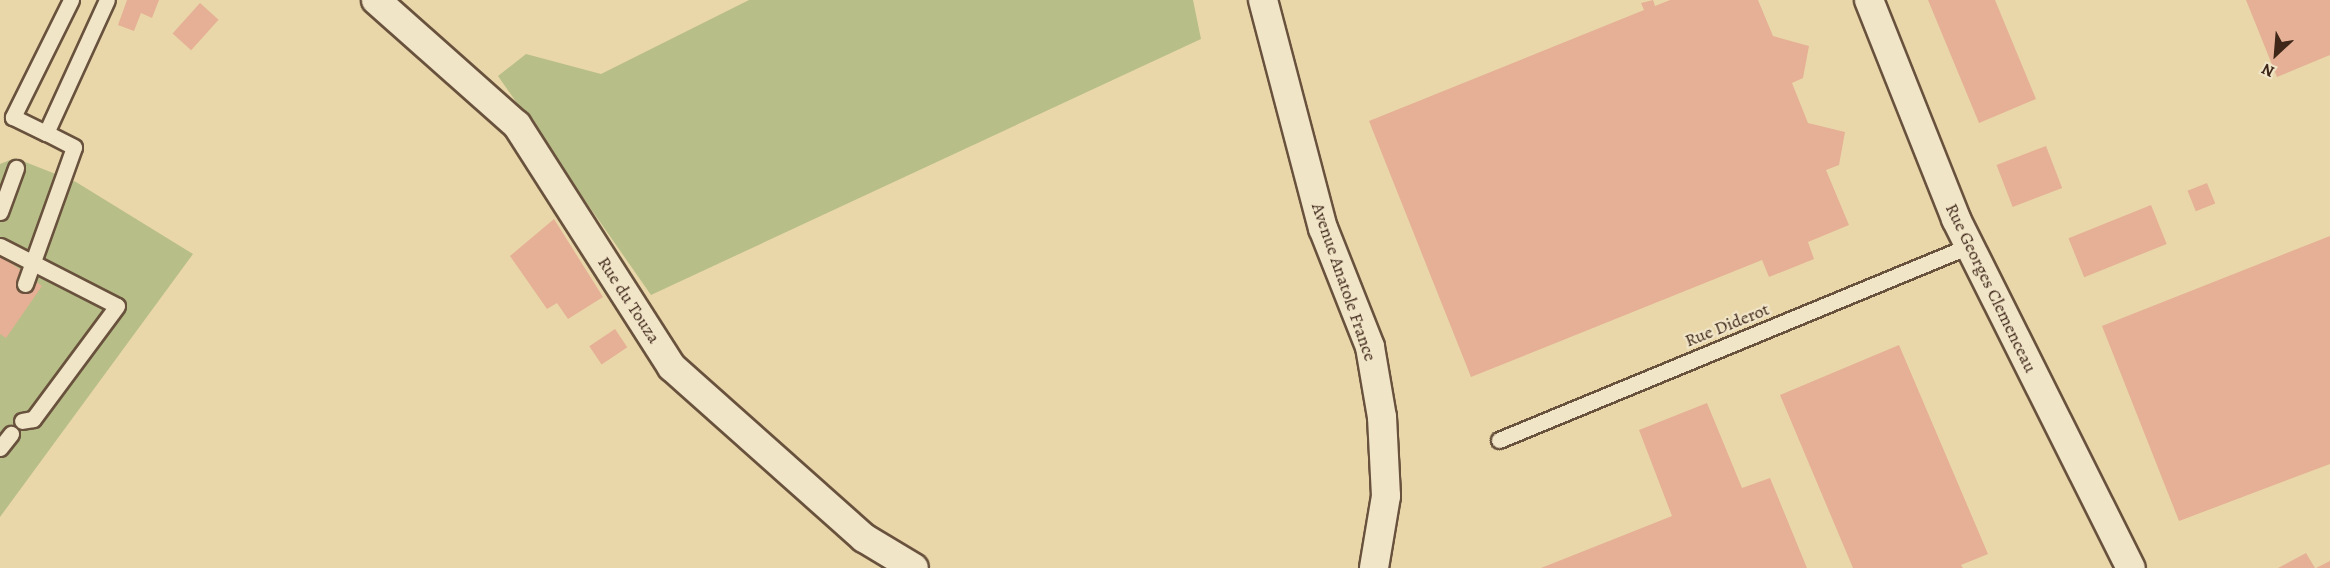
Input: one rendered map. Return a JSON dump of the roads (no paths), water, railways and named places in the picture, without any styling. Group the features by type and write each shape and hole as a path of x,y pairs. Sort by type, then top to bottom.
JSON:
{"street":[{"name":"Rue du Touza","path":"376,0 517,125 672,367 864,538 914,568"},
{"name":"Avenue Anatole France","path":"1263,0 1323,228 1370,346 1382,417 1386,496 1374,568"},
{"name":"Rue Georges Clemenceau","path":"1869,0 1970,246 2131,568"}],"lane":[{"path":"25,284 74,147 46,133 7,120 70,0"},
{"path":"46,133 107,0"},
{"path":"0,212 16,168"},
{"path":"0,246 117,306 33,419 22,421"},
{"name":"Rue Diderot","path":"1499,440 1970,246"},
{"path":"0,448 11,434"}]}
